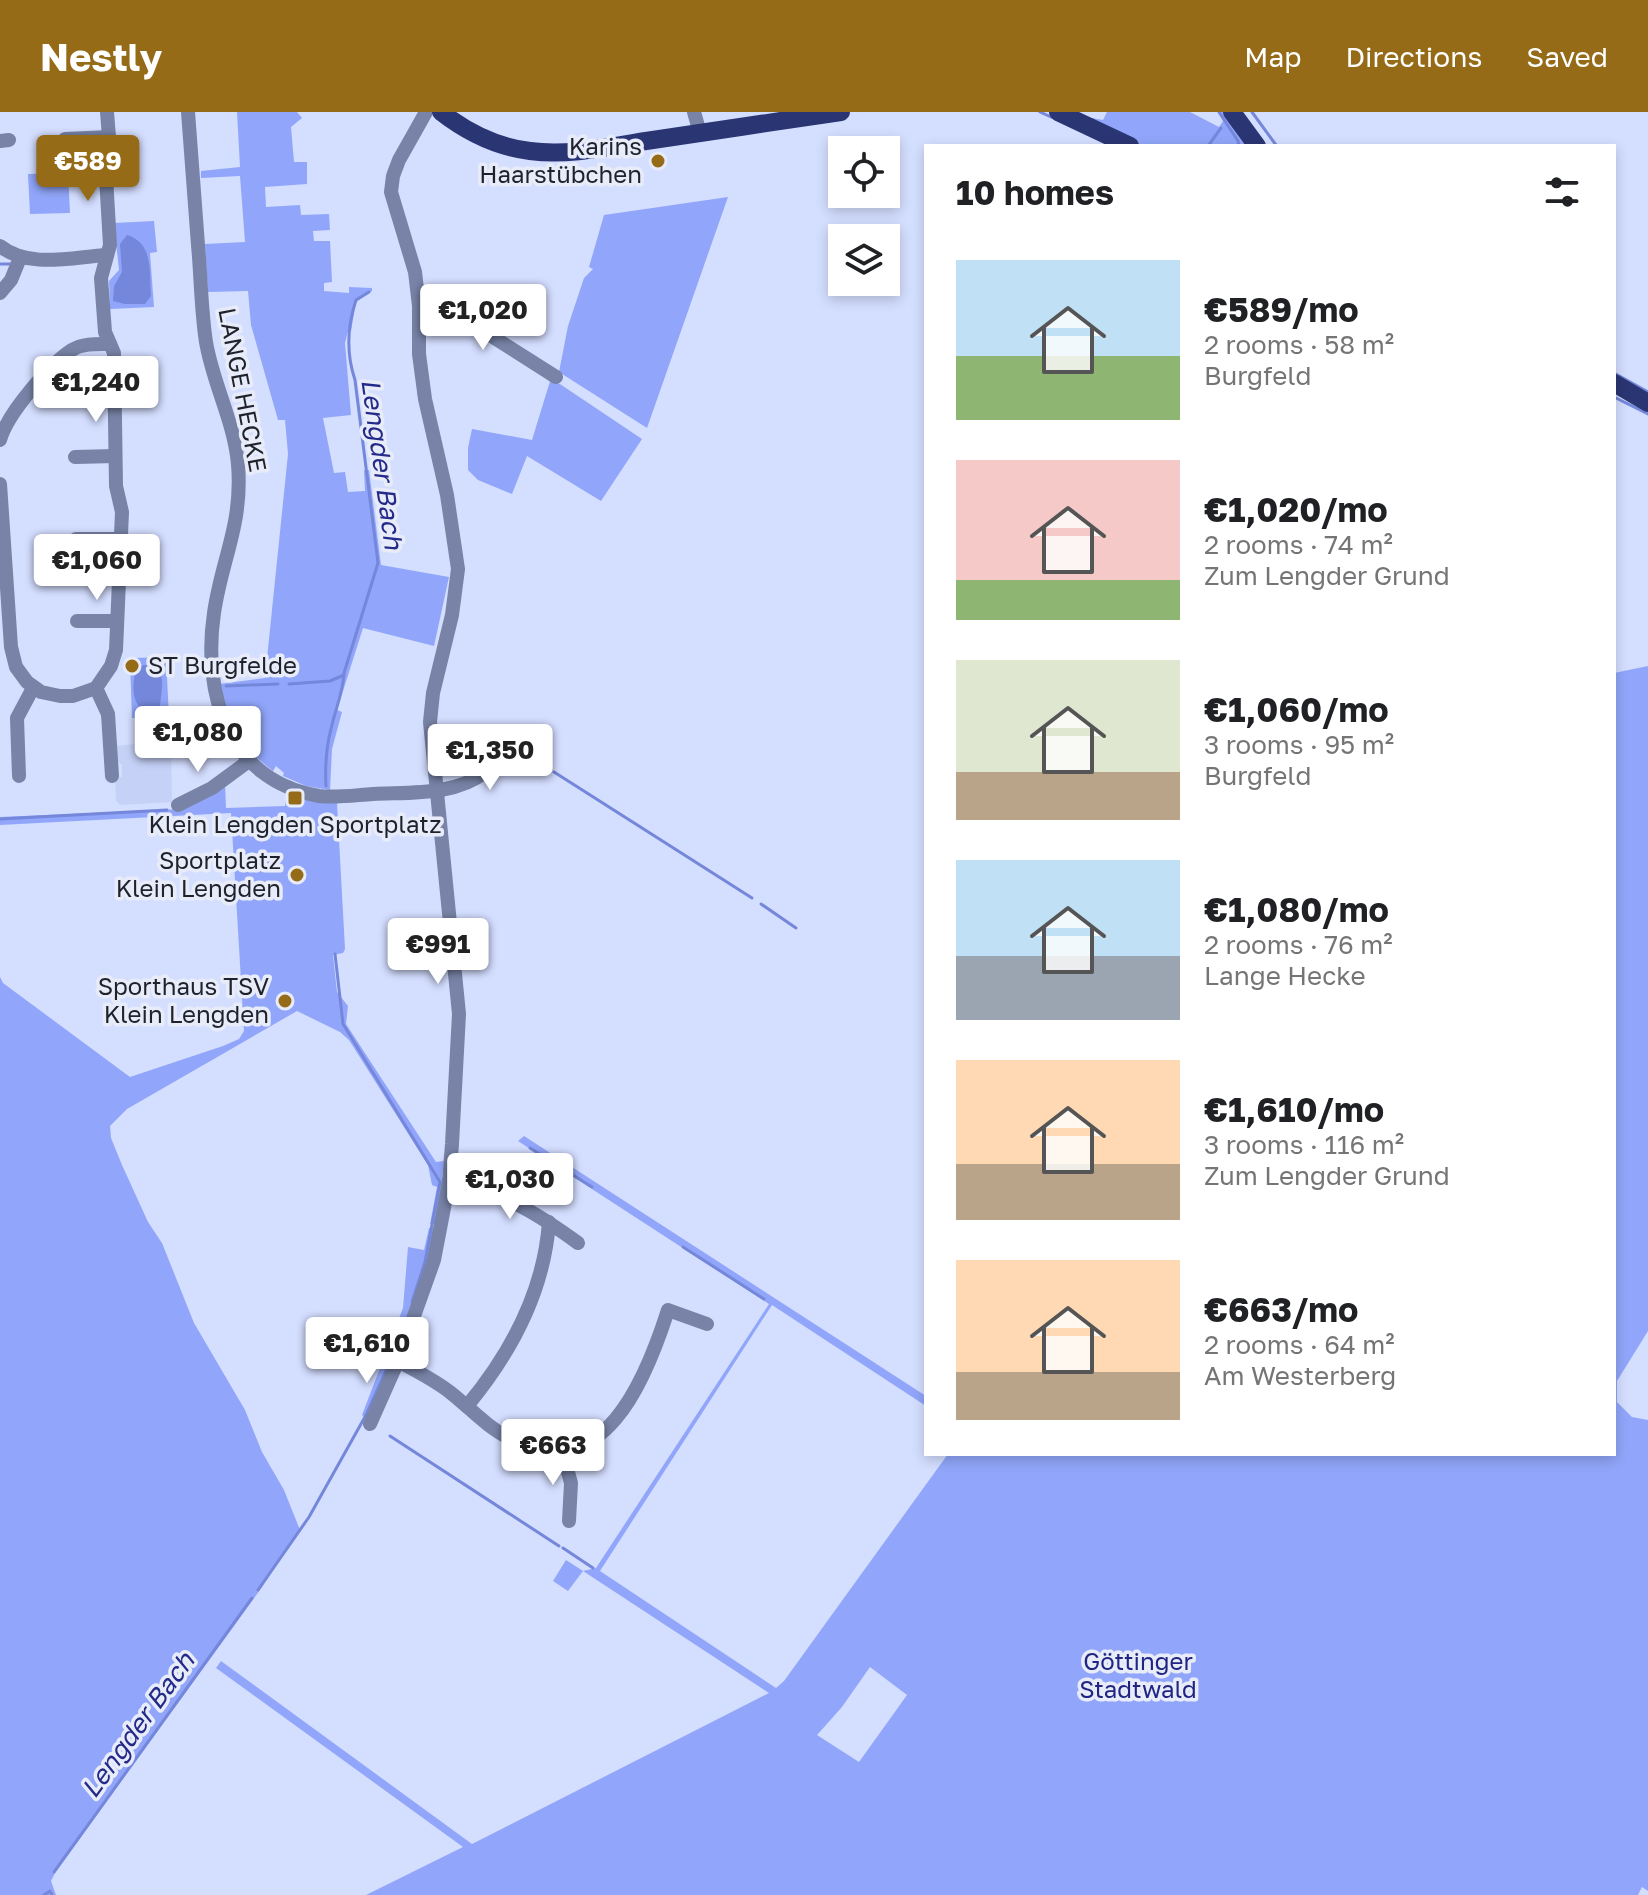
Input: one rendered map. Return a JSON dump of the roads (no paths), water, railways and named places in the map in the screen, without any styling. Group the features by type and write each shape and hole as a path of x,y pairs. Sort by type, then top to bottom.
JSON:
{"main road":[{"path":"441,112 473,134 500,145 531,151 567,152 841,112"},
{"path":"1058,112 1125,144"},
{"path":"1232,112 1256,144"},
{"path":"1616,384 1648,403"}],"street":[{"path":"0,484 13,657 21,675 33,688 60,696 73,696 96,688 114,659 122,512 116,486 114,353 105,332 101,278 110,245 105,160 109,137 107,112"},
{"name":"LANGE HECKE","path":"188,112 206,343 232,429 239,475 236,527 213,617 213,684 223,723 250,760 275,779 316,795 331,797 436,790 464,784 493,765 513,741"},
{"path":"370,1424 398,1361 434,1260 449,1182 457,1082 459,1014 431,741 433,693 452,615 458,569 447,495 426,410 419,354 415,272 396,213 391,183 399,160 426,112"},
{"path":"694,112 700,133"},
{"path":"65,139 109,137"},
{"path":"0,246 20,258 107,255"},
{"path":"0,293 11,280 20,258"},
{"path":"419,306 471,323 556,377"},
{"path":"0,440 11,416 62,358 81,346 110,344"},
{"path":"75,457 115,456"},
{"path":"76,539 121,539"},
{"path":"77,621 117,621"},
{"path":"19,776 17,718 33,688"},
{"path":"96,688 108,714 112,776"},
{"path":"178,805 212,788 250,760"},
{"path":"449,1182 501,1195 549,1222 578,1243"},
{"path":"467,1406 501,1361 523,1321 539,1282 549,1222"},
{"path":"398,1361 434,1381 510,1439 543,1450 562,1450 593,1440 616,1418 642,1378 668,1310 707,1324"},
{"path":"562,1450 571,1483 569,1521"}],"waterway":[{"path":"1040,112 1051,117"},
{"path":"1219,112 1239,144"},
{"path":"1252,112 1275,144"},
{"path":"1209,144 1221,128"},
{"path":"0,264 11,264"},
{"name":"Lengder Bach","path":"326,786 328,743 344,673 378,563 349,350 349,330 356,300 369,292"},
{"path":"1616,374 1648,392"},
{"path":"1616,398 1648,414"},
{"path":"289,684 330,681 344,675"},
{"path":"226,686 278,684"},
{"path":"554,772 752,898"},
{"path":"0,819 167,810"},
{"path":"761,904 796,928"},
{"name":"Lengder Bach","path":"335,954 343,1024 440,1182 425,1262 412,1302"},
{"path":"530,1148 592,1187"},
{"path":"683,1247 764,1299"},
{"name":"Lengder Bach","path":"258,1590 309,1517 366,1415 393,1355"},
{"path":"390,1436 559,1546"},
{"path":"563,1548 593,1568"},
{"name":"Lengder Bach","path":"54,1872 252,1598"},
{"name":"Lengder Bach","path":"44,1895 50,1891 52,1895"}],"place":[{"name":"Karins Haarstübchen","path":"658,161"},
{"name":"ST Burgfelde","path":"132,666"},
{"name":"Klein Lengden Sportplatz","path":"295,798"},
{"name":"Sportplatz Klein Lengden","path":"297,875"},
{"name":"Sporthaus TSV Klein Lengden","path":"285,1001"}],"park label":[{"name":"Göttinger Stadtwald","path":"1138,1676"}]}
